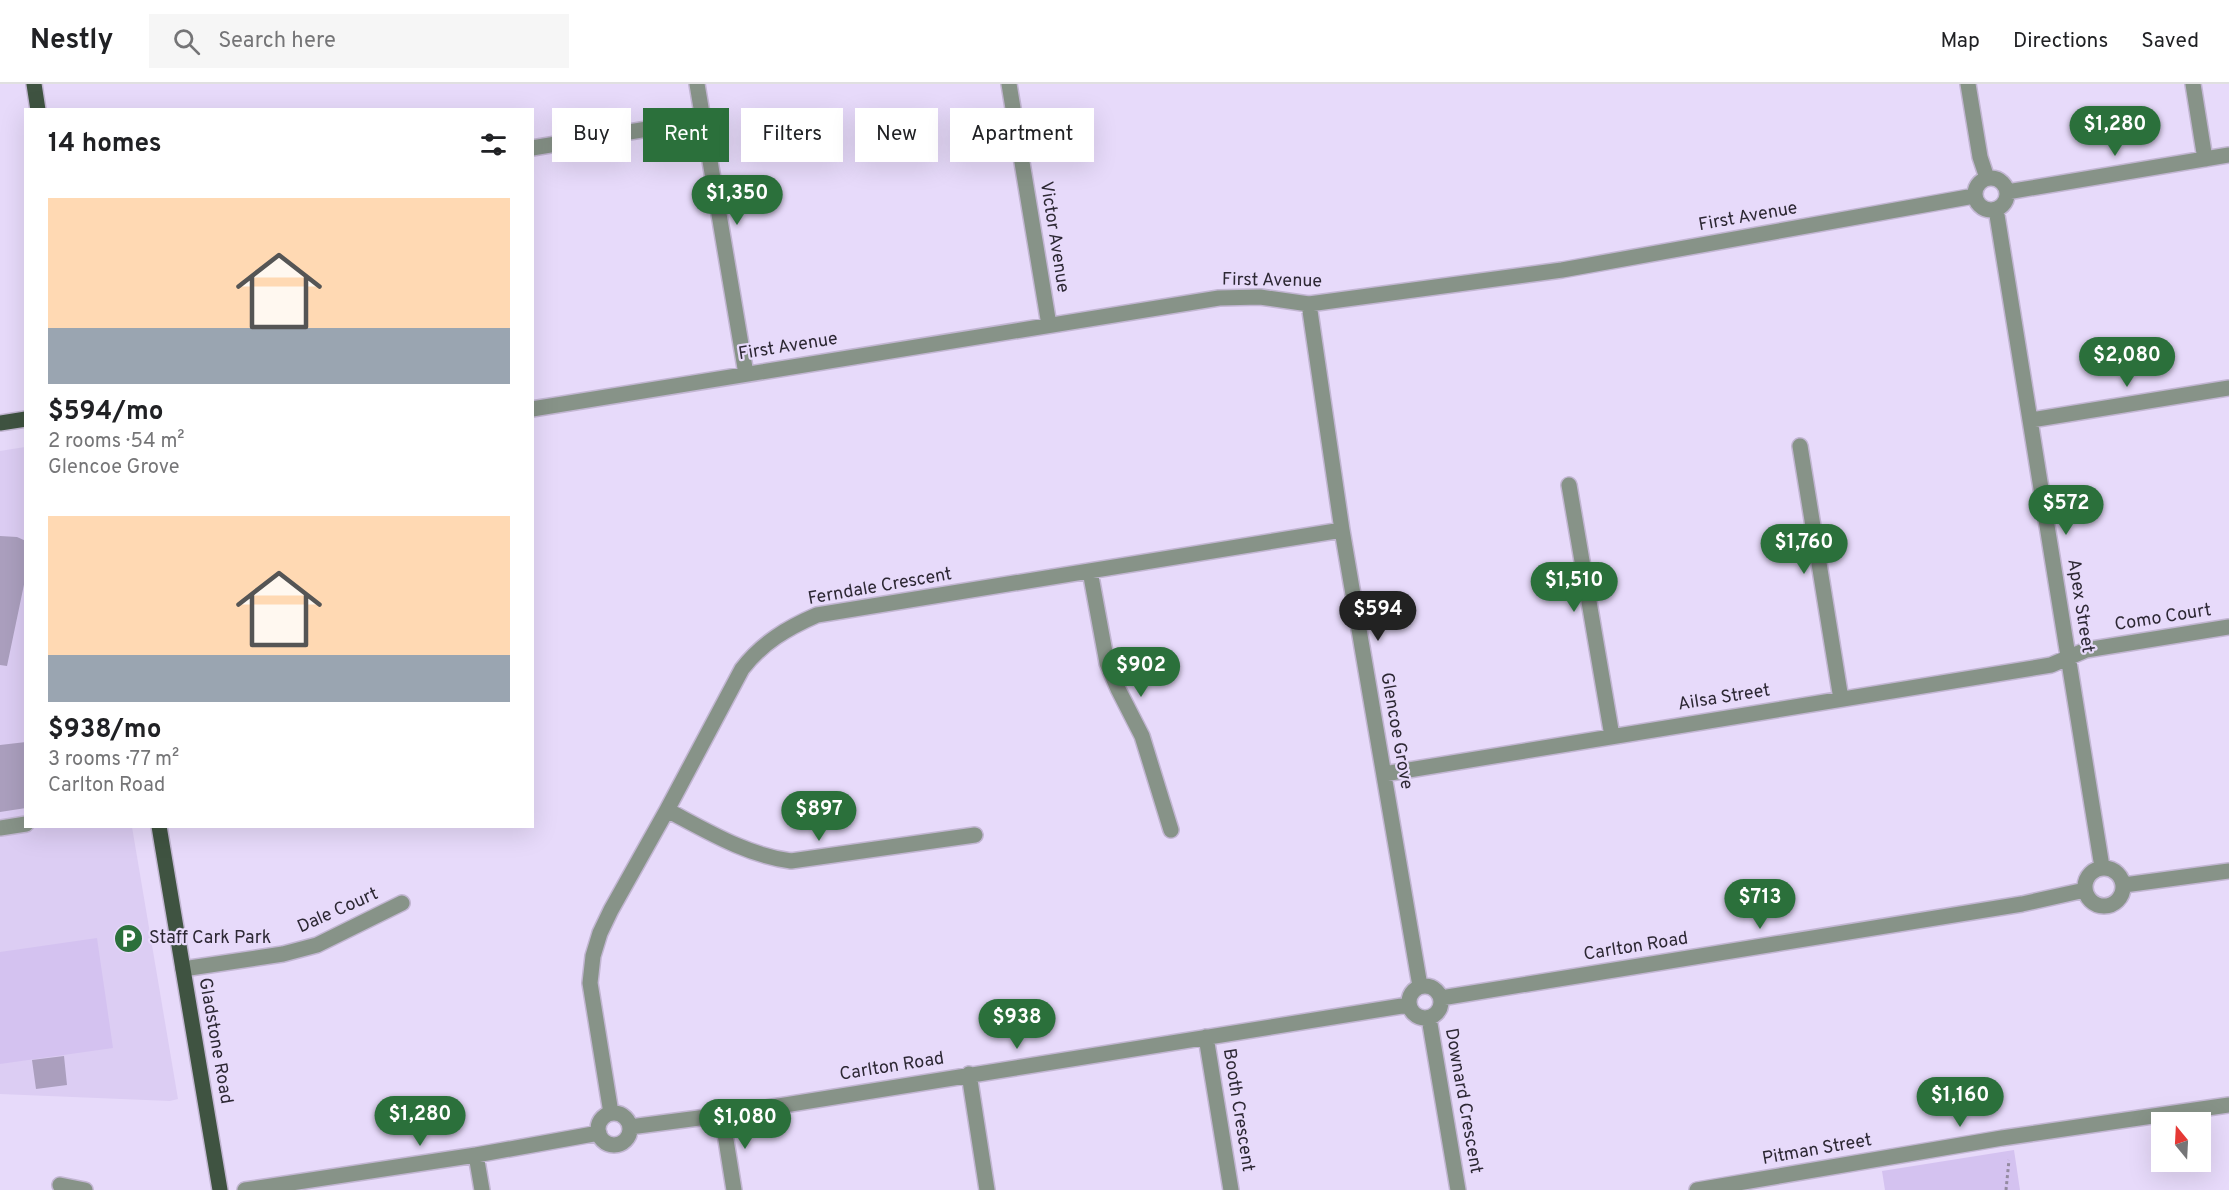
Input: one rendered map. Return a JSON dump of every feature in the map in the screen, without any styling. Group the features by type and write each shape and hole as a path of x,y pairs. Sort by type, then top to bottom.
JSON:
{"main road":[{"path":"34,84 38,108"},
{"path":"0,423 24,419"},
{"name":"Gladstone Road","path":"159,828 220,1190"}],"street":[{"path":"697,84 700,108"},
{"name":"Victor Avenue","path":"1009,84 1049,325"},
{"path":"1968,84 1980,157 1986,178"},
{"path":"2193,84 2205,159"},
{"path":"534,148 643,130"},
{"path":"2007,192 2229,155"},
{"path":"709,162 746,374"},
{"path":"1986,178 2002,182 2007,192 2003,204 1996,209 1985,209 1980,206 1974,196 1978,183 1986,178"},
{"name":"First Avenue","path":"534,409 1219,298 1260,297 1309,304 1562,270 1974,196"},
{"name":"Apex Street","path":"1996,209 2102,867"},
{"name":"Glencoe Grove","path":"1309,304 1342,530 1420,986"},
{"path":"2031,420 2229,388"},
{"path":"1800,446 1841,699"},
{"path":"1569,485 1612,736"},
{"name":"Ferndale Crescent","path":"611,1113 590,983 593,956 600,933 742,669 752,656 776,635 817,615 1342,530"},
{"path":"1090,571 1107,663 1142,736 1172,830"},
{"name":"Como Court","path":"2068,657 2086,650 2229,627"},
{"name":"Ailsa Street","path":"1384,774 2051,665 2068,657"},
{"path":"667,810 752,853 791,861 975,835"},
{"path":"0,828 24,824"},
{"path":"2102,867 2115,870 2124,885 2121,898 2109,906 2090,901 2085,890 2087,877 2091,872 2102,867"},
{"path":"2124,885 2229,871"},
{"name":"Carlton Road","path":"1441,998 2022,904 2085,890"},
{"name":"Dale Court","path":"183,969 283,954 317,945 402,903"},
{"path":"1420,986 1431,987 1441,998 1437,1013 1429,1018 1414,1015 1408,1005 1409,996 1420,986"},
{"name":"Carlton Road","path":"630,1127 722,1115 1408,1005"},
{"name":"Downard Crescent","path":"1429,1018 1458,1190"},
{"name":"Booth Crescent","path":"1206,1037 1231,1190"},
{"path":"969,1074 987,1190"},
{"name":"Pitman Street","path":"1697,1190 2002,1138 2229,1104"},
{"path":"611,1113 624,1116 630,1127 627,1139 616,1145 605,1142 599,1132 601,1121 611,1113"},
{"path":"722,1115 734,1190"},
{"path":"245,1190 476,1155 599,1132"},
{"path":"476,1155 482,1190"},
{"path":"60,1185 86,1190"}],"path":[{"path":"2006,1190 2009,1160"}],"shaded area":[{"path":"24,447 24,828 132,828 178,1099 170,1101 0,1094 0,451"},
{"path":"97,938 113,1048 0,1064 0,952"},
{"path":"2014,1150 2020,1190 1885,1190 1882,1171"}],"building":[{"path":"0,536 17,537 24,540 24,585 7,666 0,665"},
{"path":"24,742 24,808 0,812 0,745"},
{"path":"64,1056 67,1085 36,1089 32,1060"}],"place":[{"name":"Staff Cark Park","path":"128,938"}]}
